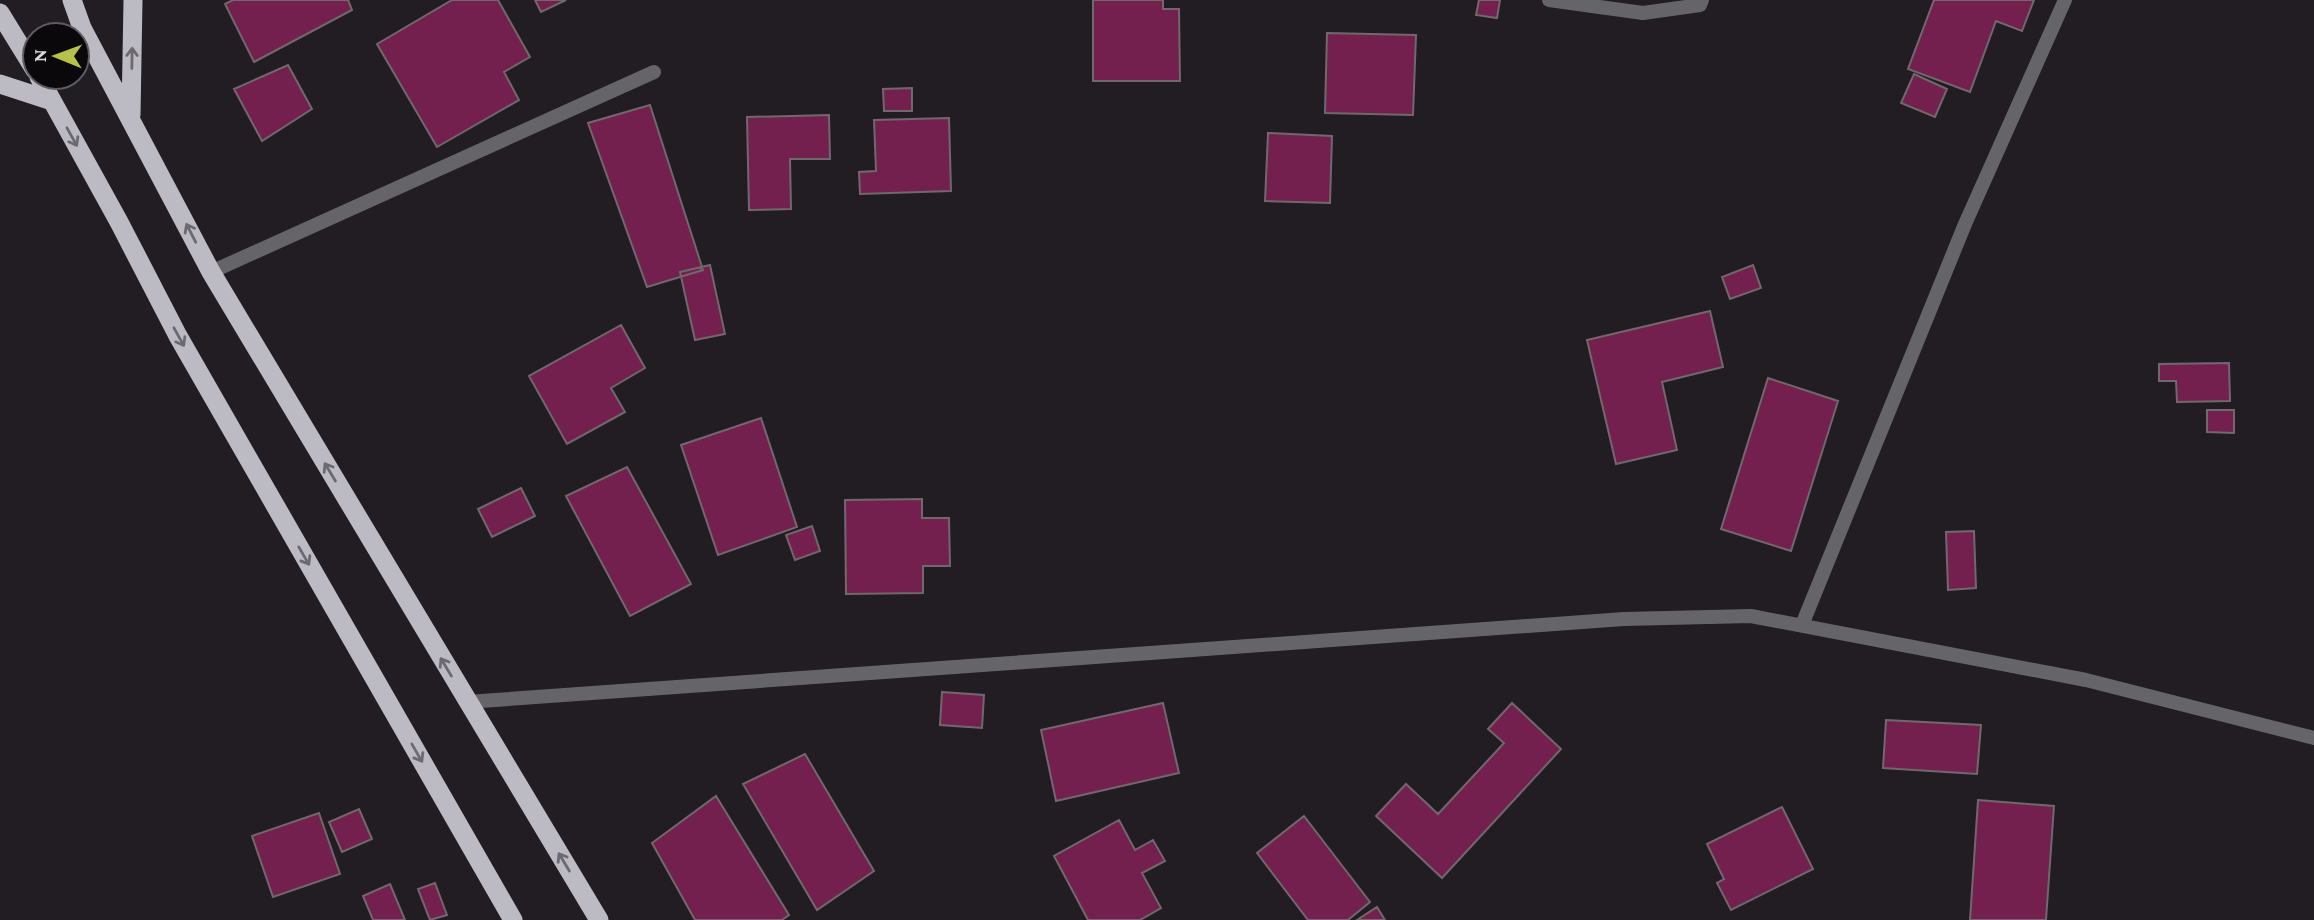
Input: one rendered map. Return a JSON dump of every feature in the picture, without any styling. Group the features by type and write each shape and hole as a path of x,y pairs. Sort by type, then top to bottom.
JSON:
{"highway":[{"path":"72,0 82,28 211,272 600,920"},
{"path":"131,117 133,0"},
{"path":"0,13 21,47"},
{"path":"0,84 52,101"},
{"path":"47,91 178,336 513,920"}],"street":[{"path":"1549,0 1643,13 1700,5 1702,0"},
{"path":"1802,625 1965,224 2065,0"},
{"path":"211,272 654,72"},
{"path":"467,702 1624,619 1751,616 2086,681 2314,738"}],"building":[{"path":"233,0 348,0 352,10 254,62 225,4"},
{"path":"452,0 498,0 530,57 504,72 519,100 437,147 377,44"},
{"path":"535,0 566,0 541,12"},
{"path":"1093,0 1163,0 1163,9 1179,9 1180,81 1093,81"},
{"path":"1479,0 1500,0 1497,18 1476,15"},
{"path":"1934,0 2034,0 2022,31 1996,21 1970,92 1908,69"},
{"path":"1327,33 1416,35 1413,115 1325,113"},
{"path":"288,65 312,109 262,141 234,89"},
{"path":"1914,74 1947,89 1935,117 1901,103"},
{"path":"912,88 912,111 884,111 883,89"},
{"path":"650,105 703,270 647,287 588,123"},
{"path":"829,115 830,159 790,159 791,209 749,210 747,117"},
{"path":"949,118 951,191 860,194 859,172 876,171 874,120"},
{"path":"1268,133 1332,136 1330,203 1265,201"},
{"path":"710,265 725,334 695,340 680,272"},
{"path":"1753,265 1761,288 1730,299 1722,277"},
{"path":"1710,311 1723,367 1662,382 1677,450 1616,464 1587,340"},
{"path":"621,325 645,368 611,388 625,412 567,444 529,376"},
{"path":"2229,363 2230,401 2177,402 2176,381 2159,381 2159,364"},
{"path":"1768,378 1838,401 1791,551 1721,529"},
{"path":"2207,410 2234,410 2234,433 2207,432"},
{"path":"761,418 797,527 718,555 681,445"},
{"path":"627,467 691,584 630,616 566,496"},
{"path":"521,488 535,516 492,537 478,509"},
{"path":"922,499 922,518 949,518 950,566 923,566 923,593 846,594 845,500"},
{"path":"812,526 820,551 795,560 786,535"},
{"path":"1974,531 1976,588 1948,590 1946,532"},
{"path":"942,692 984,695 982,728 940,725"},
{"path":"1163,703 1179,773 1056,801 1041,730"},
{"path":"1512,703 1561,749 1442,878 1376,816 1406,784 1438,814 1504,743 1488,729"},
{"path":"1886,720 1981,725 1977,774 1883,768"},
{"path":"805,754 874,871 817,910 743,784"},
{"path":"716,796 789,915 782,920 695,920 652,843"},
{"path":"1978,800 2054,806 2046,920 1970,920"},
{"path":"1782,807 1813,869 1731,910 1717,883 1724,879 1707,844"},
{"path":"359,809 372,839 342,852 329,822"},
{"path":"319,813 340,874 273,897 252,836"},
{"path":"1304,816 1370,902 1348,920 1308,920 1257,853"},
{"path":"1119,820 1135,850 1153,840 1165,861 1142,873 1161,908 1140,920 1088,920 1054,856"},
{"path":"435,883 447,915 430,920 418,889"},
{"path":"390,884 405,920 373,920 363,896"},
{"path":"1377,907 1385,920 1357,920"}]}
